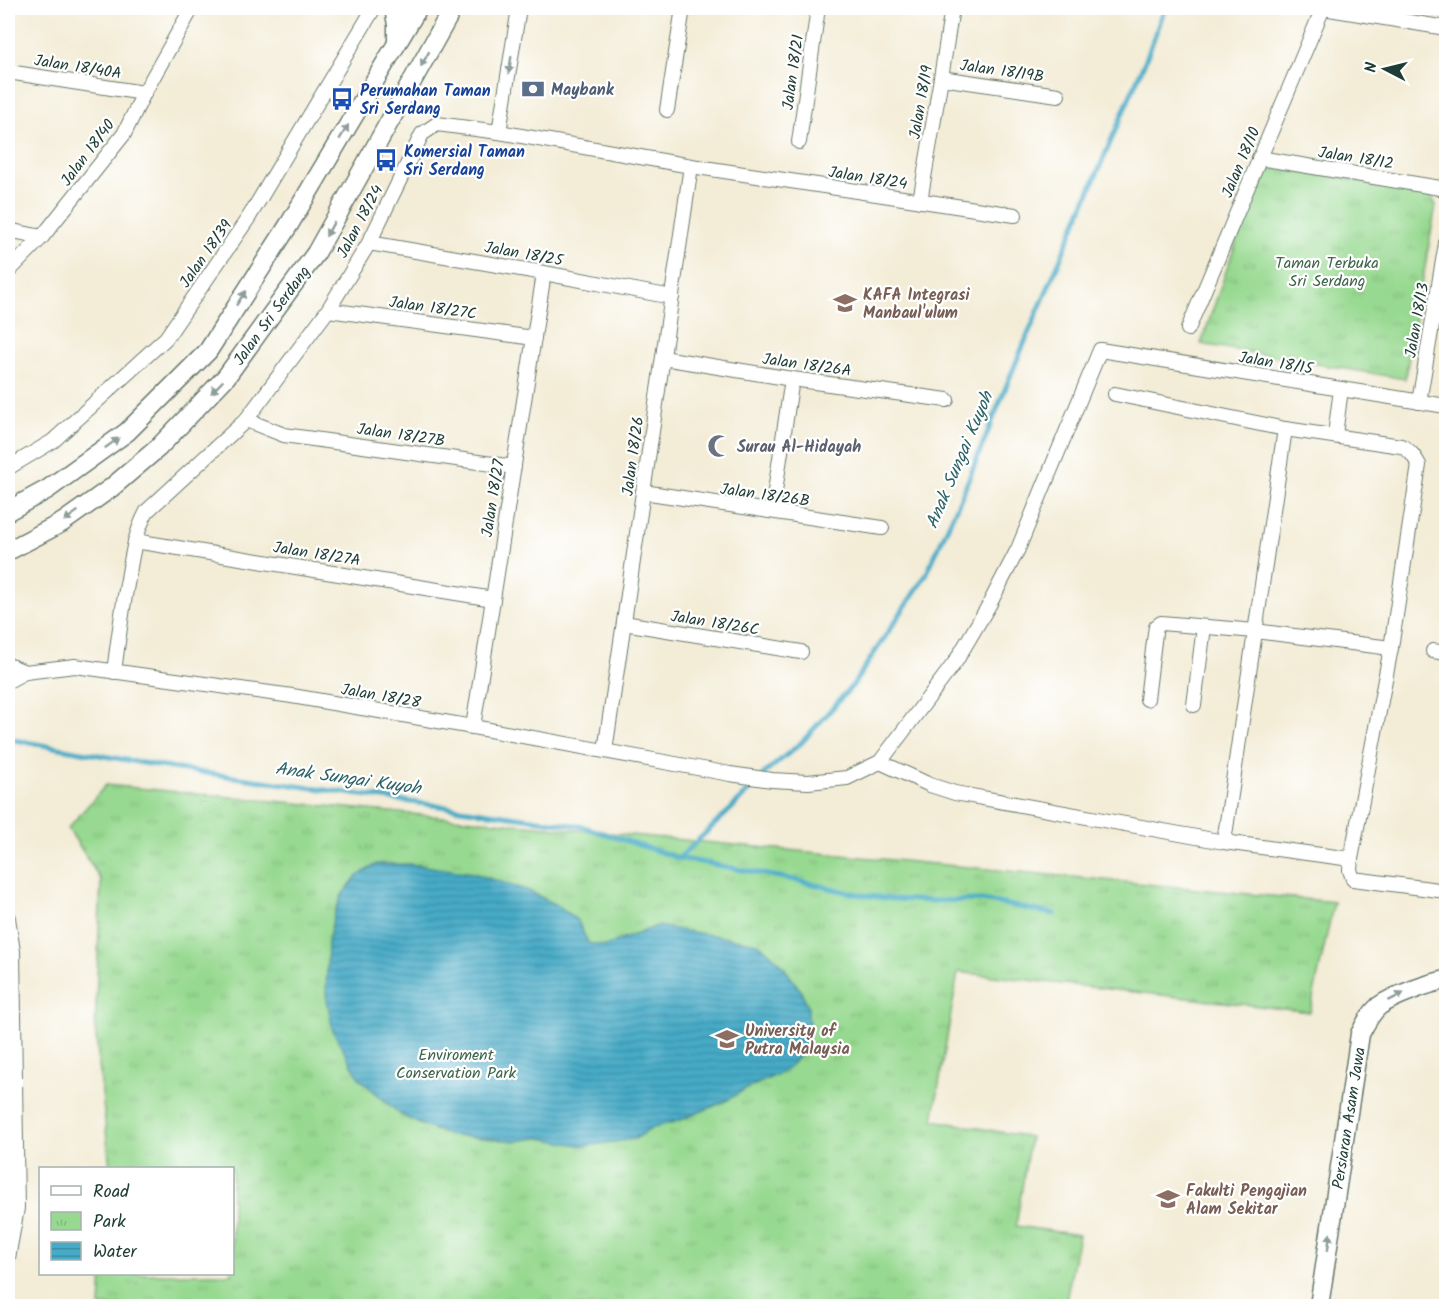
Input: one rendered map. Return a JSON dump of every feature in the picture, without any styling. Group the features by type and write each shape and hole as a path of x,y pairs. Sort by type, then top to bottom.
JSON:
{"street":[{"name":"Jalan 18/40","path":"8,272 42,237 124,134 144,93 192,8"},
{"name":"Jalan 18/39","path":"8,468 53,441 166,339 249,217 374,8"},
{"path":"394,8 397,44"},
{"name":"Jalan Sri Serdang","path":"48,489 127,432 208,351 290,223 418,8"},
{"name":"Jalan Sri Serdang","path":"8,552 63,522 111,488 158,448 226,378 316,253 453,8"},
{"path":"500,132 519,8"},
{"path":"667,110 683,8"},
{"name":"Jalan 18/21","path":"799,142 818,8"},
{"name":"Jalan 18/19","path":"920,201 952,8"},
{"path":"1323,8 1446,28"},
{"name":"Jalan 18/10","path":"1188,329 1323,8"},
{"name":"Jalan 18/40A","path":"8,72 144,93"},
{"name":"Jalan 18/19B","path":"941,78 1058,95"},
{"name":"Jalan 18/24","path":"114,672 121,614 135,541 147,511 246,420 328,310 369,243 422,134 437,124 500,132 691,166 1015,215"},
{"name":"Jalan 18/12","path":"1259,158 1446,189"},
{"name":"Jalan 18/26","path":"605,751 691,166"},
{"path":"8,230 42,237"},
{"name":"Jalan 18/25","path":"369,243 672,297"},
{"name":"Jalan 18/13","path":"1419,402 1446,243"},
{"name":"Jalan 18/27","path":"473,727 544,273"},
{"name":"Jalan 18/27C","path":"328,310 534,338"},
{"name":"Jalan 18/15","path":"880,762 956,661 989,605 1018,549 1100,350 1446,406"},
{"name":"Jalan 18/26A","path":"663,358 792,379 947,400"},
{"path":"772,512 792,379"},
{"path":"1335,435 1341,389"},
{"path":"1115,394 1285,429 1401,446 1409,450 1419,465 1391,648 1351,865 1353,879 1446,891"},
{"name":"Jalan 18/27B","path":"246,420 284,435 514,467"},
{"path":"1224,842 1285,429"},
{"path":"8,507 48,489"},
{"path":"8,511 48,489"},
{"name":"Jalan 18/26B","path":"643,492 882,528"},
{"name":"Jalan 18/27A","path":"135,541 493,599"},
{"name":"Jalan 18/26C","path":"624,623 801,652"},
{"path":"1147,699 1156,627 1161,623 1255,631 1391,648"},
{"path":"1194,705 1204,627"},
{"name":"Jalan 18/28","path":"8,665 26,672"},
{"name":"Jalan 18/28","path":"8,681 26,672 75,666 292,696 772,780 808,782 847,778 880,762"},
{"path":"880,762 930,785 956,793 1351,865"},
{"path":"8,918 13,952 17,1208 8,1258"},
{"name":"Persiaran Asam Jawa","path":"1319,1306 1360,1034 1369,1017 1380,1006 1408,992 1446,980"}],"green space":[{"name":"Taman Terbuka Sri Serdang","path":"1272,168 1429,191 1436,205 1405,379 1201,344 1260,173"},
{"name":"Enviroment Conservation Park","path":"106,785 1334,902 1310,1012 958,972 933,1120 1030,1137 1016,1226 1079,1235 1065,1306 100,1306 102,1275 234,1275 234,1167 110,1167 95,1027 101,880 68,828"}],"water":[{"path":"376,864 410,864 473,873 529,891 560,907 578,921 588,943 605,946 657,926 758,943 780,962 801,991 808,1006 809,1031 803,1049 785,1071 724,1102 678,1121 654,1127 635,1139 585,1146 539,1138 516,1141 448,1135 422,1125 401,1115 360,1079 333,1031 326,995 328,941 334,915 342,895 356,877"}],"waterway":[{"name":"Anak Sungai Kuyoh","path":"679,858 765,773 802,742 853,685 926,575 963,493 1012,372 1146,59 1165,8"},
{"name":"Anak Sungai Kuyoh","path":"9,739 171,768 581,826 679,858 856,894 933,901 982,900 1054,914"}],"place":[{"name":"Maybank","path":"533,89"},
{"name":"Perumahan Taman Sri Serdang","path":"342,99"},
{"name":"Komersial Taman Sri Serdang","path":"386,160"},
{"name":"KAFA Integrasi Manbaul'ulum","path":"845,303"},
{"name":"Surau Al-Hidayah","path":"719,446"},
{"name":"University of Putra Malaysia","path":"727,1039"},
{"name":"Fakulti Pengajian Alam Sekitar","path":"1168,1199"}]}
